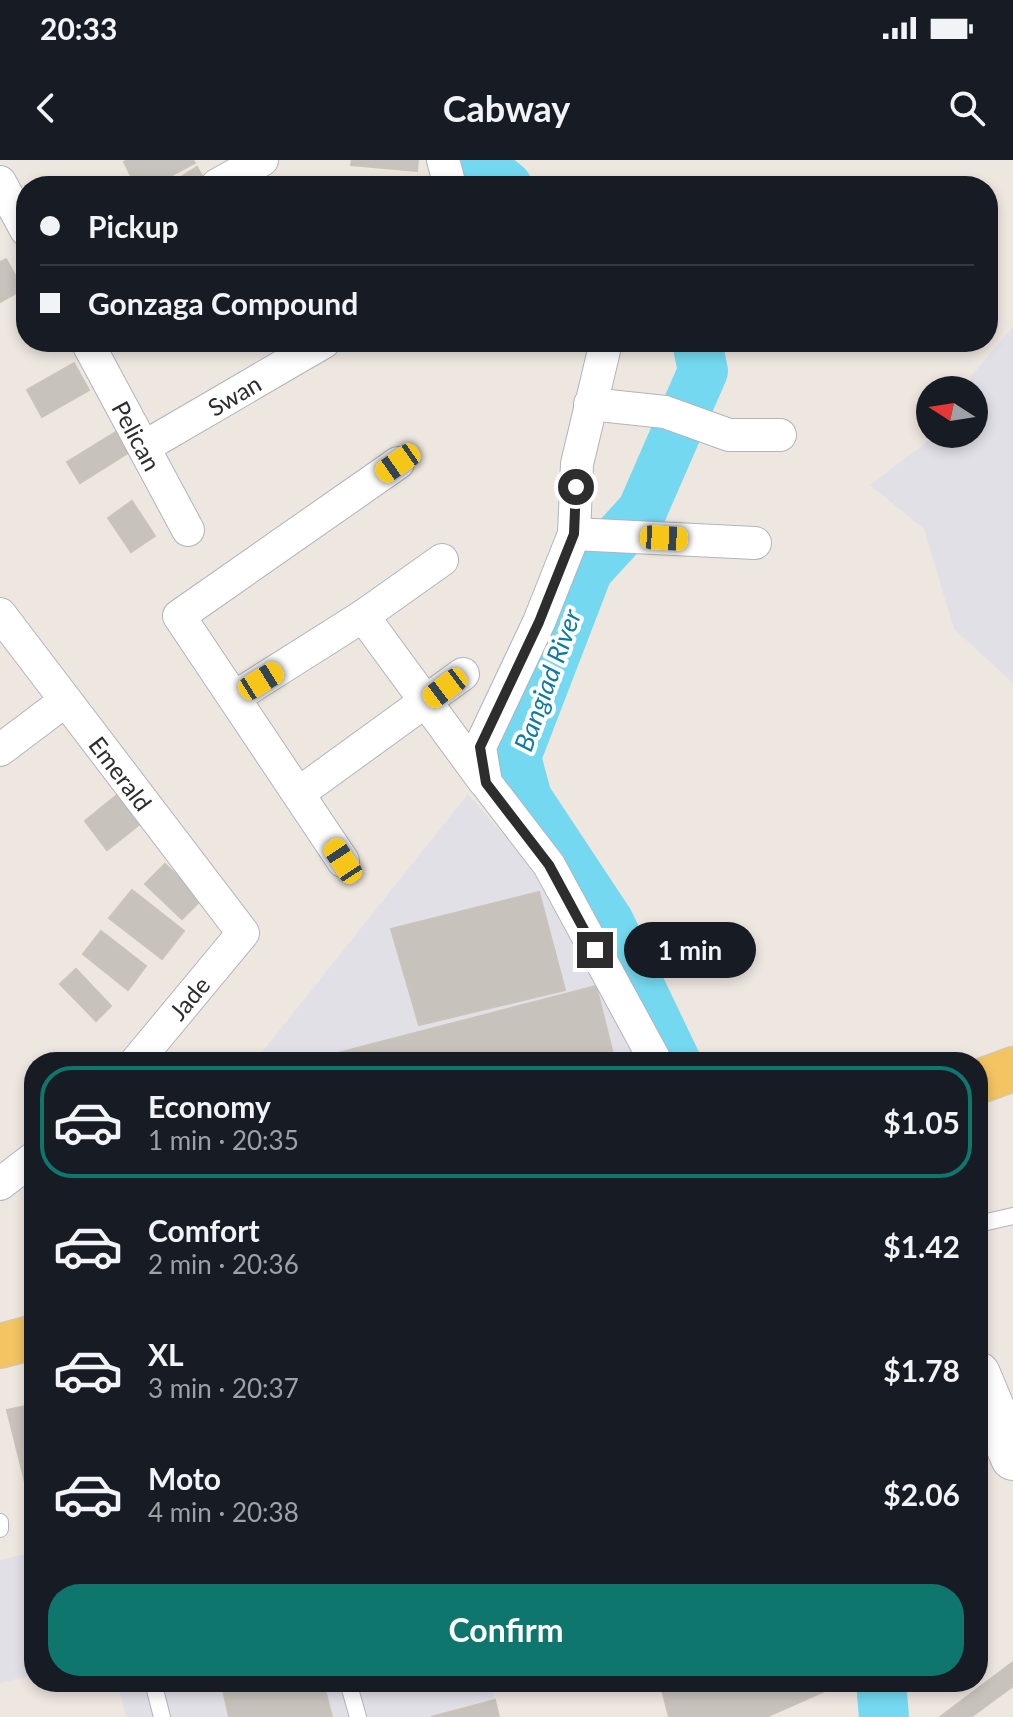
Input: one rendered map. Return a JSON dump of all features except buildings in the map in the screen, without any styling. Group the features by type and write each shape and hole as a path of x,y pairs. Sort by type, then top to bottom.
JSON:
{"main road":[{"path":"988,1079 1013,1070"},
{"path":"0,1346 24,1340"},
{"path":"988,1398 1013,1458"}],"street":[{"path":"242,176 274,163"},
{"path":"0,182 16,212"},
{"name":"Pelican","path":"92,352 188,530"},
{"name":"Swan","path":"144,447 300,352"},
{"path":"486,783 480,747 539,622 574,534 577,464 603,352"},
{"path":"590,404 665,412 729,435 780,435"},
{"path":"343,861 179,616 398,463"},
{"path":"574,534 755,543"},
{"path":"235,697 363,616 442,560"},
{"name":"Emerald","path":"0,614 243,933"},
{"path":"363,616 549,865 651,1052"},
{"path":"299,793 463,674"},
{"path":"0,750 65,701"},
{"name":"Jade","path":"144,1052 243,933"},
{"path":"0,1184 24,1166"}],"lane":[{"path":"988,1222 1013,1216"},
{"path":"0,1522 0,1529"},
{"path":"156,1692 162,1717"},
{"path":"351,1692 358,1717"}],"shaded area":[{"path":"1013,327 1013,683 954,629 924,529 870,485 919,448 988,448 988,376 971,376 992,352 998,352 998,344"},
{"path":"468,794 531,867 634,1052 262,1052"},
{"path":"24,1554 24,1677 0,1683 0,1560"},
{"path":"120,1692 493,1692 499,1717 126,1717"}],"waterway":[{"name":"Bangiad River","path":"486,160 487,170 494,176"},
{"name":"Bangiad River","path":"671,1052 609,922 527,798 516,757 588,570 642,511 703,371 699,352"},
{"name":"Bangiad River","path":"882,1692 884,1717"}],"route":[{"path":"576,487 574,534 539,622 480,747 486,783 549,865 595,950"}]}
